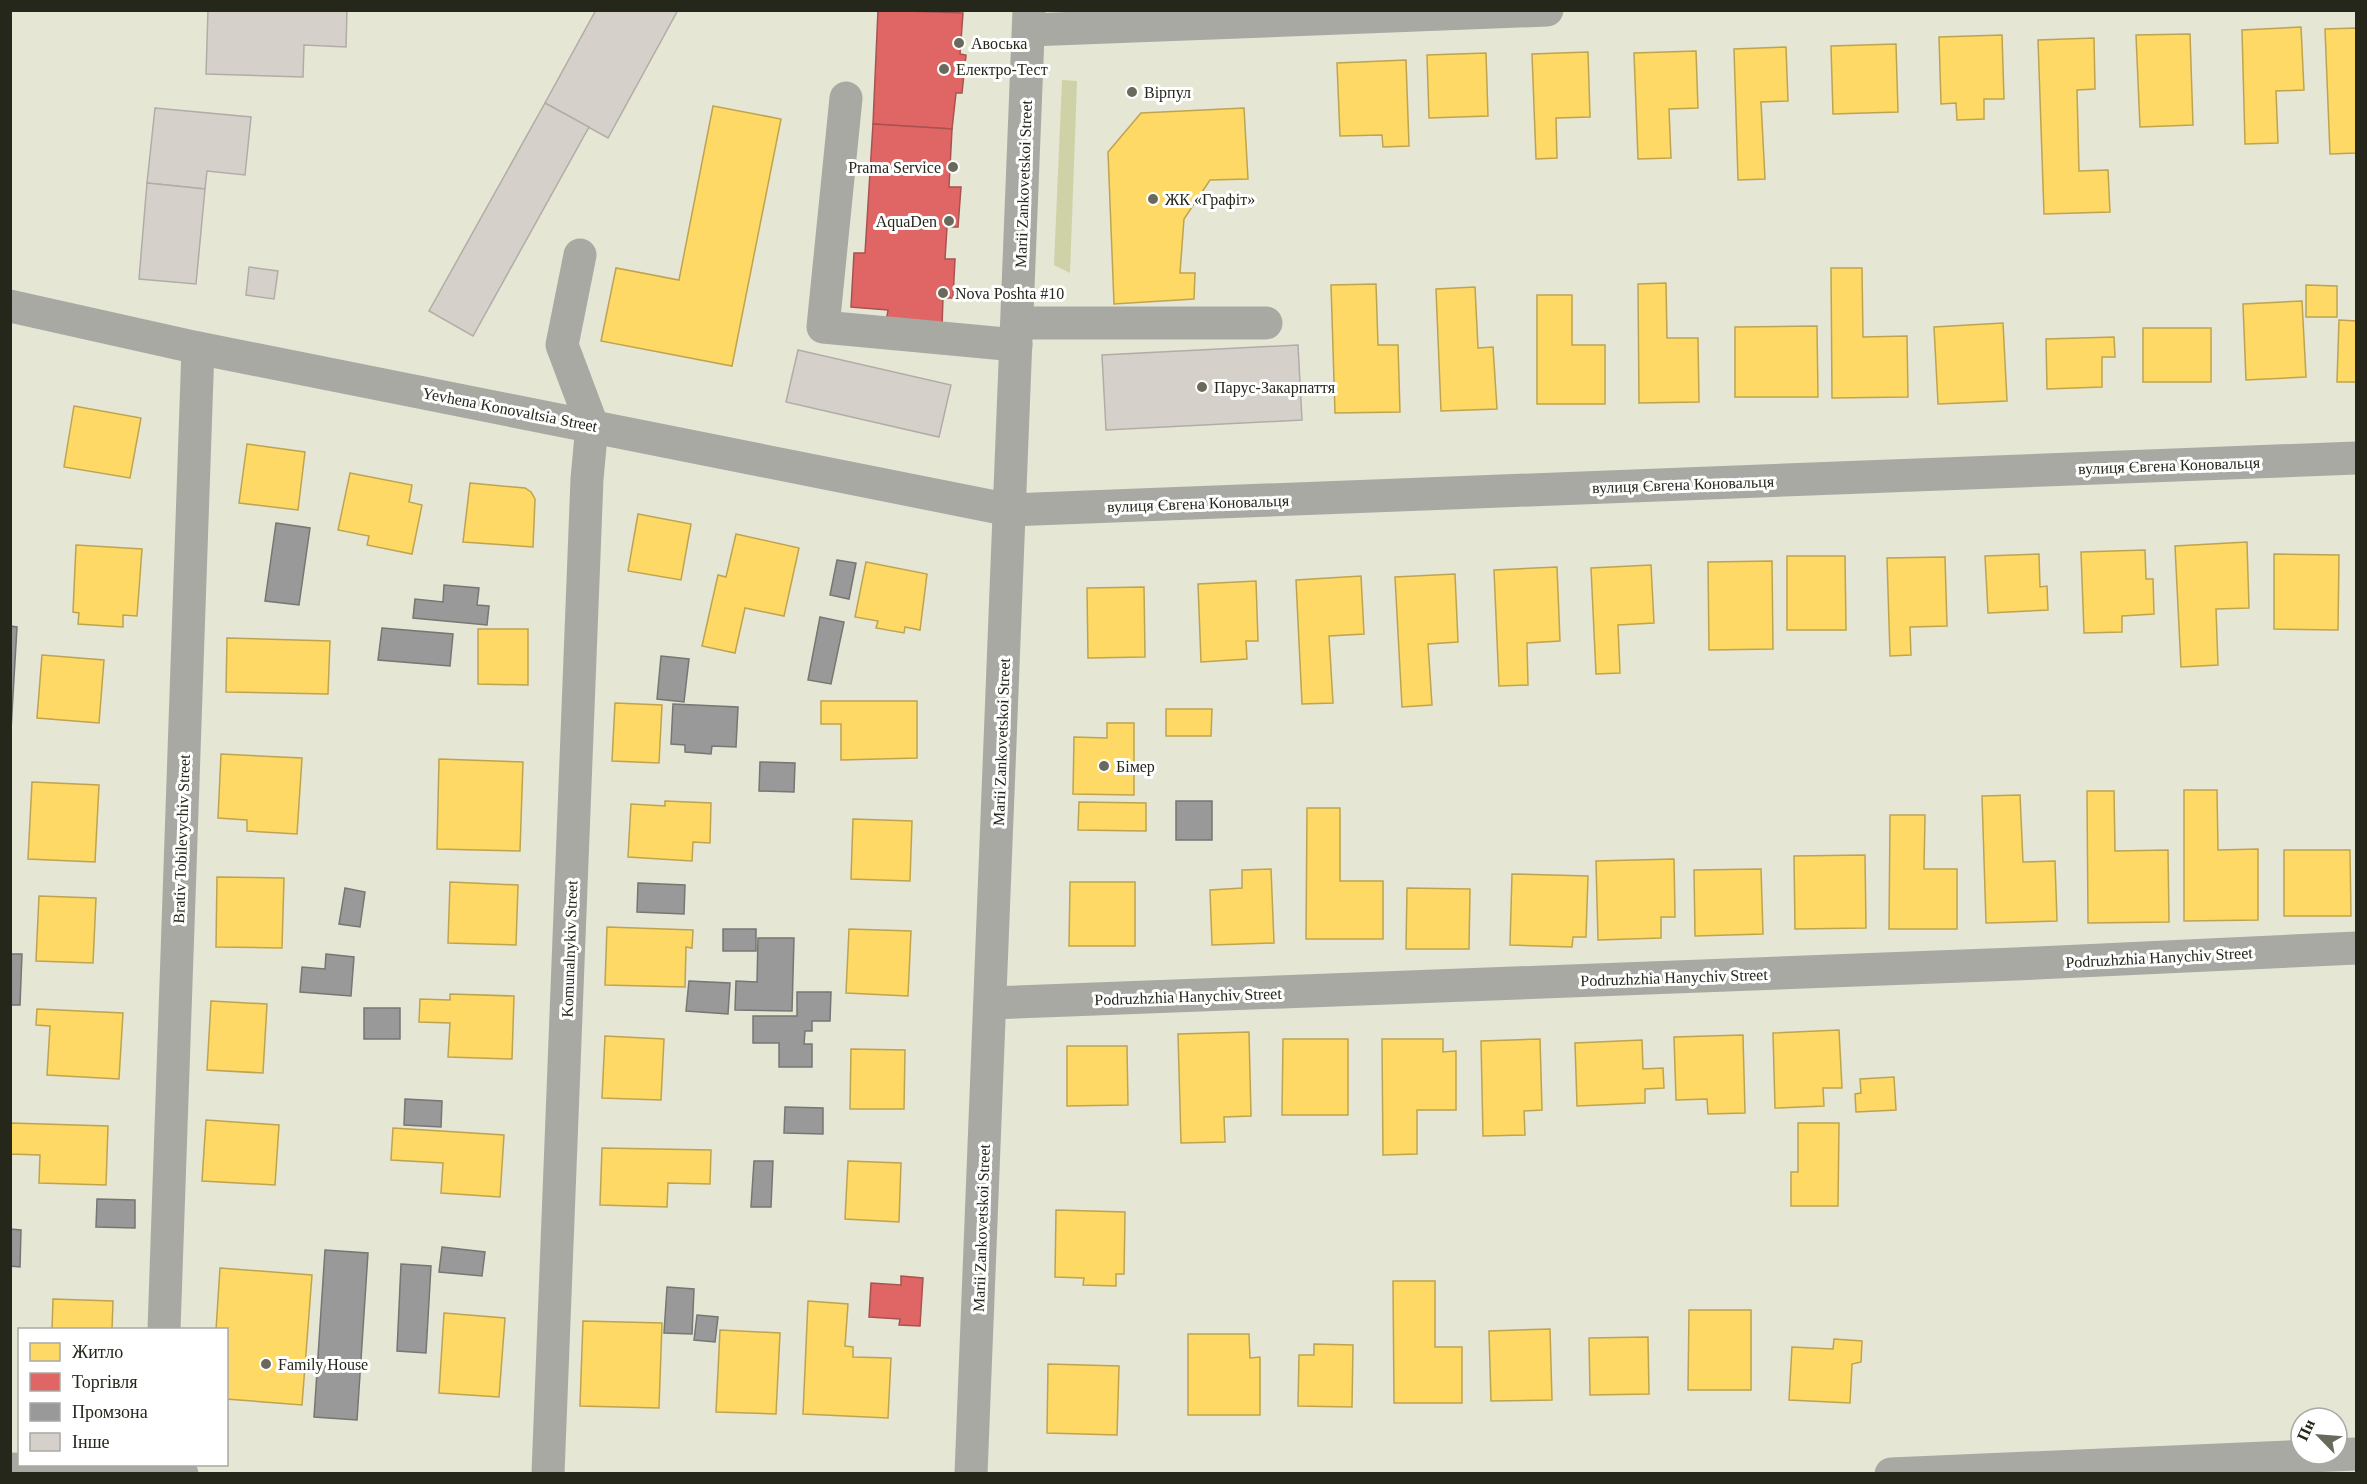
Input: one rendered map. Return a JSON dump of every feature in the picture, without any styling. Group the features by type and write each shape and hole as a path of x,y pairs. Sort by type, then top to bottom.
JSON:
{"street":[{"path":"1029,20 1547,10"},
{"name":"Marii Zankovetskoi Street","path":"971,1473 1029,20"},
{"path":"846,98 823,327 1017,334 1266,323"},
{"path":"580,255 562,345 592,425"},
{"name":"Yevhena Konovaltsia Street","path":"10,306 198,348 1010,510"},
{"name":"Brativ Tobilevychiv Street","path":"164,1328 198,348"},
{"name":"Komunalnykiv Street","path":"548,1473 587,479 592,425"},
{"name":"вулиця Євгена Коновальця","path":"1010,510 2356,458"},
{"name":"Podruzhzhia Hanychiv Street","path":"991,1003 2015,964 2356,948"},
{"path":"1891,1473 1974,1472 2356,1454"},
{"path":"10,1469 167,1470"}],"green space":[{"path":"1062,80 1077,81 1070,273 1054,265"}],"building: Житло":[{"path":"2301,27 2304,90 2276,91 2278,143 2245,144 2242,30"},
{"path":"2356,28 2356,153 2330,154 2325,29"},
{"path":"2190,34 2193,125 2140,127 2136,35"},
{"path":"2002,35 2004,99 1984,99 1984,119 1957,120 1956,103 1941,104 1939,37"},
{"path":"2094,38 2095,89 2077,90 2079,171 2108,170 2110,212 2044,214 2038,40"},
{"path":"1896,44 1898,112 1833,114 1831,46"},
{"path":"1786,47 1788,101 1761,102 1765,179 1738,180 1734,49"},
{"path":"1696,51 1698,108 1669,109 1671,158 1638,159 1634,53"},
{"path":"1588,52 1590,117 1556,118 1557,158 1536,159 1532,54"},
{"path":"1486,53 1488,116 1429,118 1427,55"},
{"path":"1406,60 1409,146 1383,147 1382,135 1340,136 1337,63"},
{"path":"713,106 781,119 732,366 601,341 616,268 679,280"},
{"name":"ЖК «Графіт»","path":"1244,108 1248,179 1210,180 1184,219 1180,273 1195,273 1194,299 1114,304 1108,152 1141,113"},
{"path":"1831,268 1862,268 1863,337 1907,336 1908,397 1832,398"},
{"path":"1666,283 1667,338 1698,338 1699,402 1639,403 1638,284"},
{"path":"1376,284 1378,345 1398,345 1400,412 1335,413 1331,285"},
{"path":"2306,285 2337,286 2337,317 2306,317"},
{"path":"1475,287 1478,348 1493,347 1497,409 1441,411 1436,289"},
{"path":"1537,295 1572,295 1572,345 1605,345 1605,404 1537,404"},
{"path":"2302,301 2306,377 2246,380 2243,304"},
{"path":"2339,320 2356,321 2356,382 2337,382"},
{"path":"2003,323 2007,401 1938,404 1934,327"},
{"path":"1817,326 1818,397 1735,397 1735,327"},
{"path":"2143,328 2211,328 2211,382 2143,382"},
{"path":"2114,337 2115,357 2102,357 2102,387 2047,389 2046,339"},
{"path":"74,406 141,418 130,478 64,467"},
{"path":"247,444 305,452 298,510 239,503"},
{"path":"350,473 412,485 409,502 422,505 412,554 367,545 369,536 338,530"},
{"path":"470,483 525,488 531,492 535,499 533,547 463,542"},
{"path":"638,514 691,524 681,580 628,571"},
{"path":"736,534 799,548 784,616 745,608 735,653 702,646 718,575 726,577"},
{"path":"2247,542 2249,608 2216,609 2218,665 2181,667 2175,546"},
{"path":"76,545 142,549 137,616 123,615 123,627 78,624 79,613 73,612"},
{"path":"2145,550 2146,579 2153,579 2154,614 2122,616 2122,632 2084,633 2081,552"},
{"path":"2039,554 2040,587 2047,586 2048,610 1988,613 1985,556"},
{"path":"2274,554 2339,555 2338,630 2274,629"},
{"path":"1787,556 1845,556 1846,630 1787,630"},
{"path":"1945,557 1947,626 1910,627 1911,655 1890,656 1887,558"},
{"path":"1772,561 1773,649 1709,650 1708,562"},
{"path":"866,562 927,574 920,630 905,627 904,633 876,628 878,621 855,617"},
{"path":"1651,565 1654,623 1618,625 1620,673 1596,674 1591,568"},
{"path":"1557,567 1560,641 1527,643 1528,685 1499,686 1494,570"},
{"path":"1455,574 1458,642 1428,644 1432,705 1402,707 1395,577"},
{"path":"1361,576 1364,634 1329,636 1333,703 1302,704 1296,580"},
{"path":"1256,581 1258,641 1246,641 1247,659 1201,662 1198,584"},
{"path":"1144,587 1145,657 1088,658 1087,588"},
{"path":"478,629 528,629 528,685 478,684"},
{"path":"227,638 330,641 328,694 226,692"},
{"path":"42,655 104,660 99,723 37,718"},
{"path":"821,701 917,701 917,758 841,760 841,724 821,724"},
{"path":"615,703 662,705 659,763 612,761"},
{"path":"1166,709 1212,709 1211,736 1166,736"},
{"name":"Бімер","path":"1107,723 1134,723 1134,795 1073,794 1074,737 1107,738"},
{"path":"221,754 302,758 297,834 247,831 247,820 218,818"},
{"path":"439,759 523,762 520,851 437,849"},
{"path":"32,782 99,785 95,862 28,859"},
{"path":"2184,790 2217,790 2218,850 2258,849 2258,920 2184,921"},
{"path":"2087,791 2114,791 2115,851 2168,850 2169,922 2088,923"},
{"path":"2020,795 2023,862 2055,861 2057,921 1986,923 1982,796"},
{"path":"665,801 711,803 710,843 693,842 692,861 628,857 631,804 665,806"},
{"path":"1079,802 1146,803 1146,831 1078,830"},
{"path":"1307,808 1340,808 1340,881 1383,881 1383,939 1306,939"},
{"path":"1890,815 1925,815 1924,869 1957,869 1957,929 1889,929"},
{"path":"853,819 912,821 910,881 851,879"},
{"path":"2284,850 2350,850 2351,916 2284,916"},
{"path":"1865,855 1866,928 1795,929 1794,856"},
{"path":"1674,859 1675,917 1661,917 1661,938 1598,940 1596,861"},
{"path":"1271,869 1274,943 1212,945 1210,890 1242,888 1242,870"},
{"path":"1761,869 1763,934 1695,936 1694,870"},
{"path":"1512,874 1588,876 1586,937 1573,937 1572,947 1510,945"},
{"path":"217,877 284,878 282,948 216,947"},
{"path":"450,882 518,885 516,945 448,943"},
{"path":"1070,882 1135,882 1135,946 1069,946"},
{"path":"1407,888 1470,889 1469,949 1406,949"},
{"path":"39,896 96,898 93,963 36,961"},
{"path":"607,927 693,930 692,948 686,947 685,987 605,985"},
{"path":"849,929 911,931 908,996 846,993"},
{"path":"450,994 514,996 512,1059 448,1057 450,1023 419,1022 420,999 450,1000"},
{"path":"211,1001 267,1004 263,1073 207,1070"},
{"path":"37,1009 123,1013 119,1079 47,1075 50,1026 36,1025"},
{"path":"1839,1030 1842,1088 1823,1088 1824,1106 1775,1108 1773,1033"},
{"path":"1249,1032 1251,1116 1224,1117 1225,1142 1181,1143 1178,1034"},
{"path":"1743,1035 1745,1113 1708,1114 1707,1099 1676,1100 1674,1037"},
{"path":"605,1036 664,1039 661,1100 602,1098"},
{"path":"1283,1039 1348,1039 1348,1115 1282,1115"},
{"path":"1382,1039 1443,1039 1443,1052 1456,1051 1456,1110 1417,1110 1417,1154 1383,1155"},
{"path":"1540,1039 1542,1110 1524,1111 1525,1135 1483,1136 1481,1041"},
{"path":"1642,1040 1643,1069 1663,1068 1664,1088 1645,1089 1645,1103 1577,1106 1575,1043"},
{"path":"1067,1046 1127,1046 1128,1105 1067,1106"},
{"path":"851,1049 905,1050 904,1109 850,1109"},
{"path":"1894,1077 1896,1110 1856,1112 1855,1094 1861,1093 1860,1079"},
{"path":"206,1120 279,1125 275,1185 202,1181"},
{"path":"10,1123 108,1126 106,1185 39,1183 40,1155 10,1154"},
{"path":"1798,1123 1839,1123 1838,1206 1791,1206 1791,1172 1798,1172"},
{"path":"393,1128 504,1135 500,1197 441,1193 443,1163 391,1160"},
{"path":"602,1148 711,1150 710,1184 668,1183 667,1207 600,1205"},
{"path":"848,1161 901,1163 899,1222 845,1219"},
{"path":"1056,1210 1125,1212 1124,1274 1116,1274 1116,1286 1083,1285 1084,1278 1055,1277"},
{"name":"Family House","path":"220,1268 312,1275 302,1405 228,1399 228,1328 216,1328"},
{"path":"1393,1281 1435,1281 1435,1347 1462,1347 1462,1403 1394,1403"},
{"path":"53,1299 113,1301 112,1328 52,1328"},
{"path":"808,1301 848,1304 845,1346 853,1347 853,1357 891,1358 888,1418 803,1414"},
{"path":"1689,1310 1751,1310 1751,1390 1688,1390"},
{"path":"444,1313 505,1318 499,1397 439,1393"},
{"path":"583,1321 662,1323 659,1408 580,1406"},
{"path":"1550,1329 1552,1400 1491,1401 1489,1331"},
{"path":"720,1330 780,1333 776,1414 716,1412"},
{"path":"1188,1334 1249,1334 1250,1358 1260,1357 1260,1415 1188,1415"},
{"path":"1648,1337 1649,1394 1590,1395 1589,1338"},
{"path":"1834,1339 1862,1341 1861,1362 1852,1364 1850,1403 1789,1400 1792,1347 1833,1349"},
{"path":"1314,1344 1353,1345 1352,1407 1298,1406 1299,1355 1314,1355"},
{"path":"1048,1364 1119,1366 1117,1435 1047,1433"}],"building: Торгівля":[{"path":"878,10 963,13 960,54 966,55 962,93 956,93 952,129 873,124"},
{"path":"873,124 952,129 949,187 961,187 958,227 947,227 945,259 955,259 953,298 943,298 942,327 886,322 888,310 851,307 854,253 865,253"},
{"path":"901,1276 923,1278 920,1326 899,1325 900,1319 869,1317 871,1283 901,1285"}],"building: Промзона":[{"path":"276,523 310,528 299,605 265,601"},
{"path":"837,560 856,563 849,599 830,595"},
{"path":"444,585 479,588 477,605 489,606 487,625 413,618 415,599 443,602"},
{"path":"820,617 844,622 831,684 808,680"},
{"path":"10,626 17,627 10,747"},
{"path":"382,628 453,634 450,666 378,660"},
{"path":"661,656 689,659 684,702 657,699"},
{"path":"673,704 738,707 736,747 712,746 711,754 685,752 685,745 671,744"},
{"path":"760,762 795,763 794,792 759,791"},
{"path":"1176,801 1212,801 1212,840 1176,840"},
{"path":"638,883 685,885 684,914 637,912"},
{"path":"345,888 365,892 360,927 339,924"},
{"path":"723,929 756,929 756,951 723,951"},
{"path":"758,938 794,938 792,1011 735,1010 736,981 757,982"},
{"path":"10,954 22,954 20,1005 10,1005"},
{"path":"326,954 354,957 351,996 300,992 302,967 325,969"},
{"path":"689,981 730,983 728,1014 686,1011"},
{"path":"797,992 831,992 830,1021 812,1021 812,1031 805,1031 804,1044 812,1044 812,1067 779,1067 779,1043 753,1043 753,1016 797,1016"},
{"path":"364,1008 400,1008 400,1039 364,1039"},
{"path":"405,1099 442,1101 441,1127 404,1125"},
{"path":"785,1107 823,1108 823,1134 784,1133"},
{"path":"754,1161 773,1161 771,1207 751,1207"},
{"path":"97,1199 135,1200 135,1228 96,1227"},
{"path":"10,1229 21,1230 20,1267 10,1266"},
{"path":"442,1247 485,1252 482,1276 439,1272"},
{"path":"325,1250 368,1253 357,1420 314,1417"},
{"path":"401,1264 431,1266 426,1353 397,1351"},
{"path":"667,1287 694,1289 692,1334 664,1333"},
{"path":"697,1315 718,1317 715,1342 694,1340"}],"building: Інше":[{"path":"208,10 347,10 346,47 304,45 303,77 206,74"},
{"path":"596,10 678,10 608,138 545,103"},
{"path":"545,103 589,127 473,336 429,311"},
{"path":"155,108 251,117 245,175 207,171 205,189 147,183"},
{"path":"147,183 205,189 196,284 139,279"},
{"path":"249,267 278,271 274,299 246,295"},
{"name":"Парус-Закарпаття","path":"1298,345 1302,420 1106,430 1102,355"},
{"path":"798,350 951,385 939,437 786,402"}],"place":[{"name":"Авоська","path":"959,43"},
{"name":"Електро-Тест","path":"944,69"},
{"name":"Вірпул","path":"1132,92"},
{"name":"Prama Service","path":"953,167"},
{"name":"ЖК «Графіт»","path":"1153,199"},
{"name":"AquaDen","path":"949,221"},
{"name":"Nova Poshta #10","path":"943,293"},
{"name":"Парус-Закарпаття","path":"1202,387"},
{"name":"Бімер","path":"1104,766"},
{"name":"Family House","path":"266,1364"}]}
